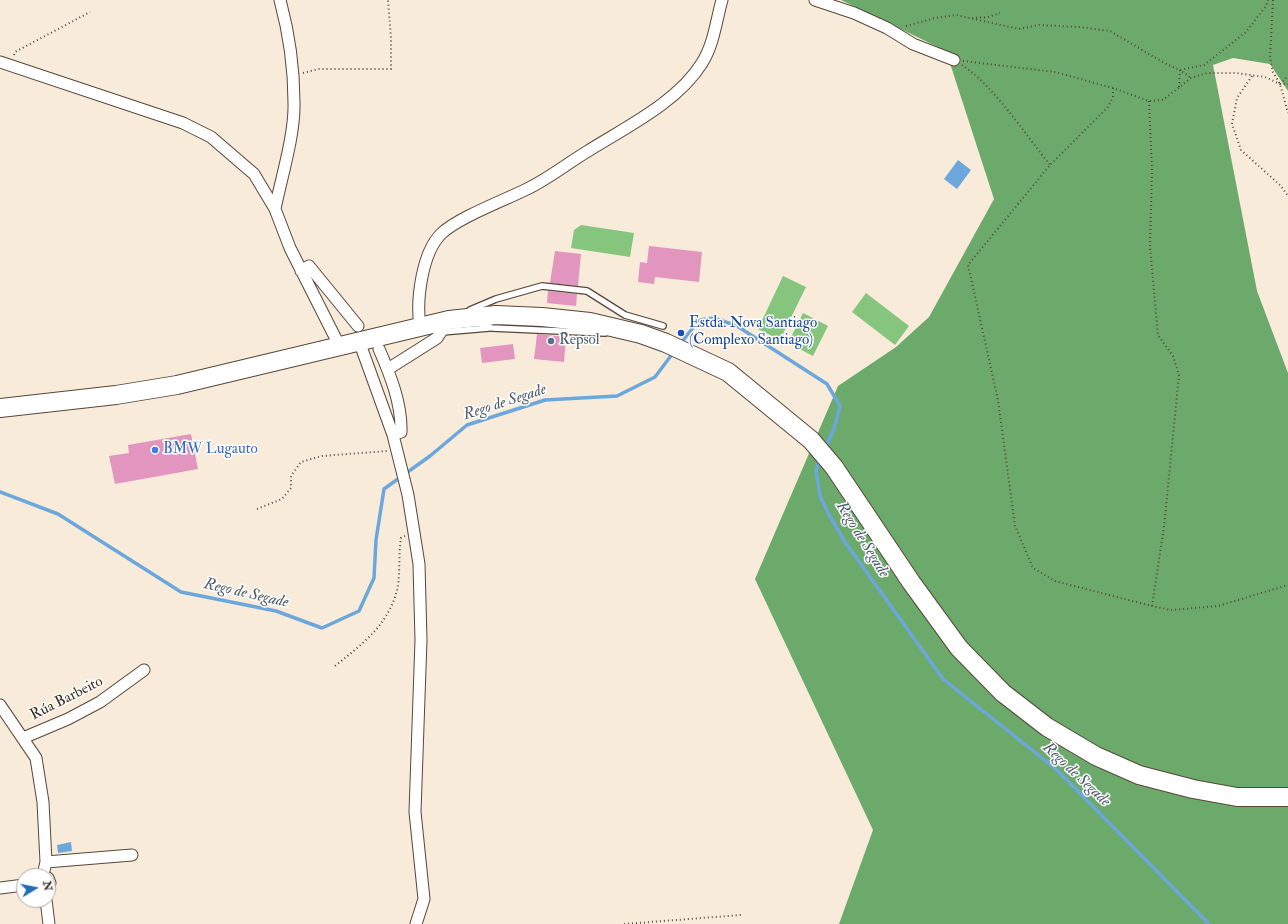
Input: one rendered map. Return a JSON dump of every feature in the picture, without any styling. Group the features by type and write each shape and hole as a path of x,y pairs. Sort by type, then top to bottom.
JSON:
{"highway":[{"path":"0,408 116,395 177,385 339,345 358,334 452,323 496,315 542,317 590,322 641,334 666,343 728,372 811,440 834,467 959,648 1003,693 1047,727 1096,756 1139,775 1193,789 1237,797 1288,797"}],"street":[{"path":"275,209 289,141 294,104 287,28 280,0"},
{"path":"420,326 418,313 424,270 432,246 442,234 456,224 530,188 673,97 702,63 711,45 722,0"},
{"path":"816,0 854,13 888,28 913,44 954,60"},
{"path":"4,63 184,123 211,137 254,174 275,209 301,271 339,345"},
{"path":"301,271 309,266 358,334 393,435 408,495 419,564 421,640 415,812 424,899 416,924"},
{"path":"388,369 437,338 452,323"},
{"path":"379,349 388,369 402,417 401,432 393,435"},
{"name":"Rúa Barbeito","path":"22,738 68,719 100,702 144,670"},
{"path":"0,705 36,758 43,802 46,862 45,868"},
{"path":"46,862 132,855"},
{"path":"0,888 16,886"},
{"path":"47,908 49,924"}],"lane":[{"path":"452,323 496,299 542,286 587,291 625,315 663,326"},
{"path":"452,323 492,328 576,333 641,334"},
{"path":"452,323 492,328"}],"path":[{"path":"292,76 319,69 391,69 391,38 388,0"},
{"path":"1180,70 1204,65 1246,32 1266,6 1268,0"},
{"path":"1273,0 1270,58 1273,72 1280,84 1288,113"},
{"path":"4,63 15,52 90,12"},
{"path":"969,19 988,17 1000,13"},
{"path":"888,28 908,26 935,18 956,15 1019,29 1039,25 1079,27 1110,31 1166,64 1180,70 1191,78"},
{"path":"954,60 1055,72 1113,88 1149,101 1163,100 1191,78 1207,73 1236,73 1265,77 1280,84 1288,84"},
{"path":"954,60 972,72 1003,105 1050,165"},
{"path":"1179,88 1180,70"},
{"path":"1253,76 1237,98 1232,124 1241,150 1281,186 1288,196"},
{"path":"1280,84 1288,76"},
{"path":"1113,88 1113,97 1108,107 1050,165 968,265 998,400 1015,526 1033,568 1055,581 1152,606 1171,610 1218,606 1288,585"},
{"path":"1149,101 1152,169 1150,187 1150,247 1158,335 1174,356 1179,375 1164,527 1152,606"},
{"path":"257,509 282,499 291,488 291,476 301,462 322,456 397,450"},
{"path":"336,666 367,640 384,622 396,593 401,538 414,531"},
{"path":"624,924 741,915"}],"green space":[{"path":"841,0 1288,0 1288,91 1270,64 1233,58 1213,65 1257,291 1288,373 1288,924 839,924 873,830 755,579 838,386 896,347 929,317 994,199 946,51"},
{"path":"581,225 634,233 630,257 571,248 574,230"},
{"path":"783,276 806,287 780,340 758,329"},
{"path":"866,293 909,326 895,345 852,312"},
{"path":"803,313 828,326 813,356 788,343"}],"water":[{"path":"958,160 971,170 957,189 944,179"},
{"path":"71,842 72,851 58,853 57,845"}],"building":[{"path":"649,246 702,252 699,282 655,277 654,284 638,282 640,262 647,263"},
{"path":"555,251 581,254 578,286 550,283"},
{"path":"548,291 577,294 576,306 547,303"},
{"path":"537,334 566,337 564,362 534,359"},
{"path":"513,344 515,359 482,363 480,348"},
{"path":"191,434 198,469 115,484 109,456 129,453 128,445"}],"waterway":[{"name":"Rego de Segade","path":"681,343 699,320 714,318 737,326 827,384 840,406 834,429 825,449"},
{"name":"Rego de Segade","path":"0,492 58,514 181,592 276,611 322,628 359,611 374,578 376,540 384,489 430,456 467,425 545,400 617,396 655,377 673,353"},
{"name":"Rego de Segade","path":"820,460 816,470 820,496 828,513 845,542 943,679 1057,770 1209,924"}],"place":[{"name":"Estda. Nova Santiago (Complexo Santiago)","path":"681,333"},
{"name":"Repsol","path":"551,341"},
{"name":"BMW Lugauto","path":"155,450"}]}
